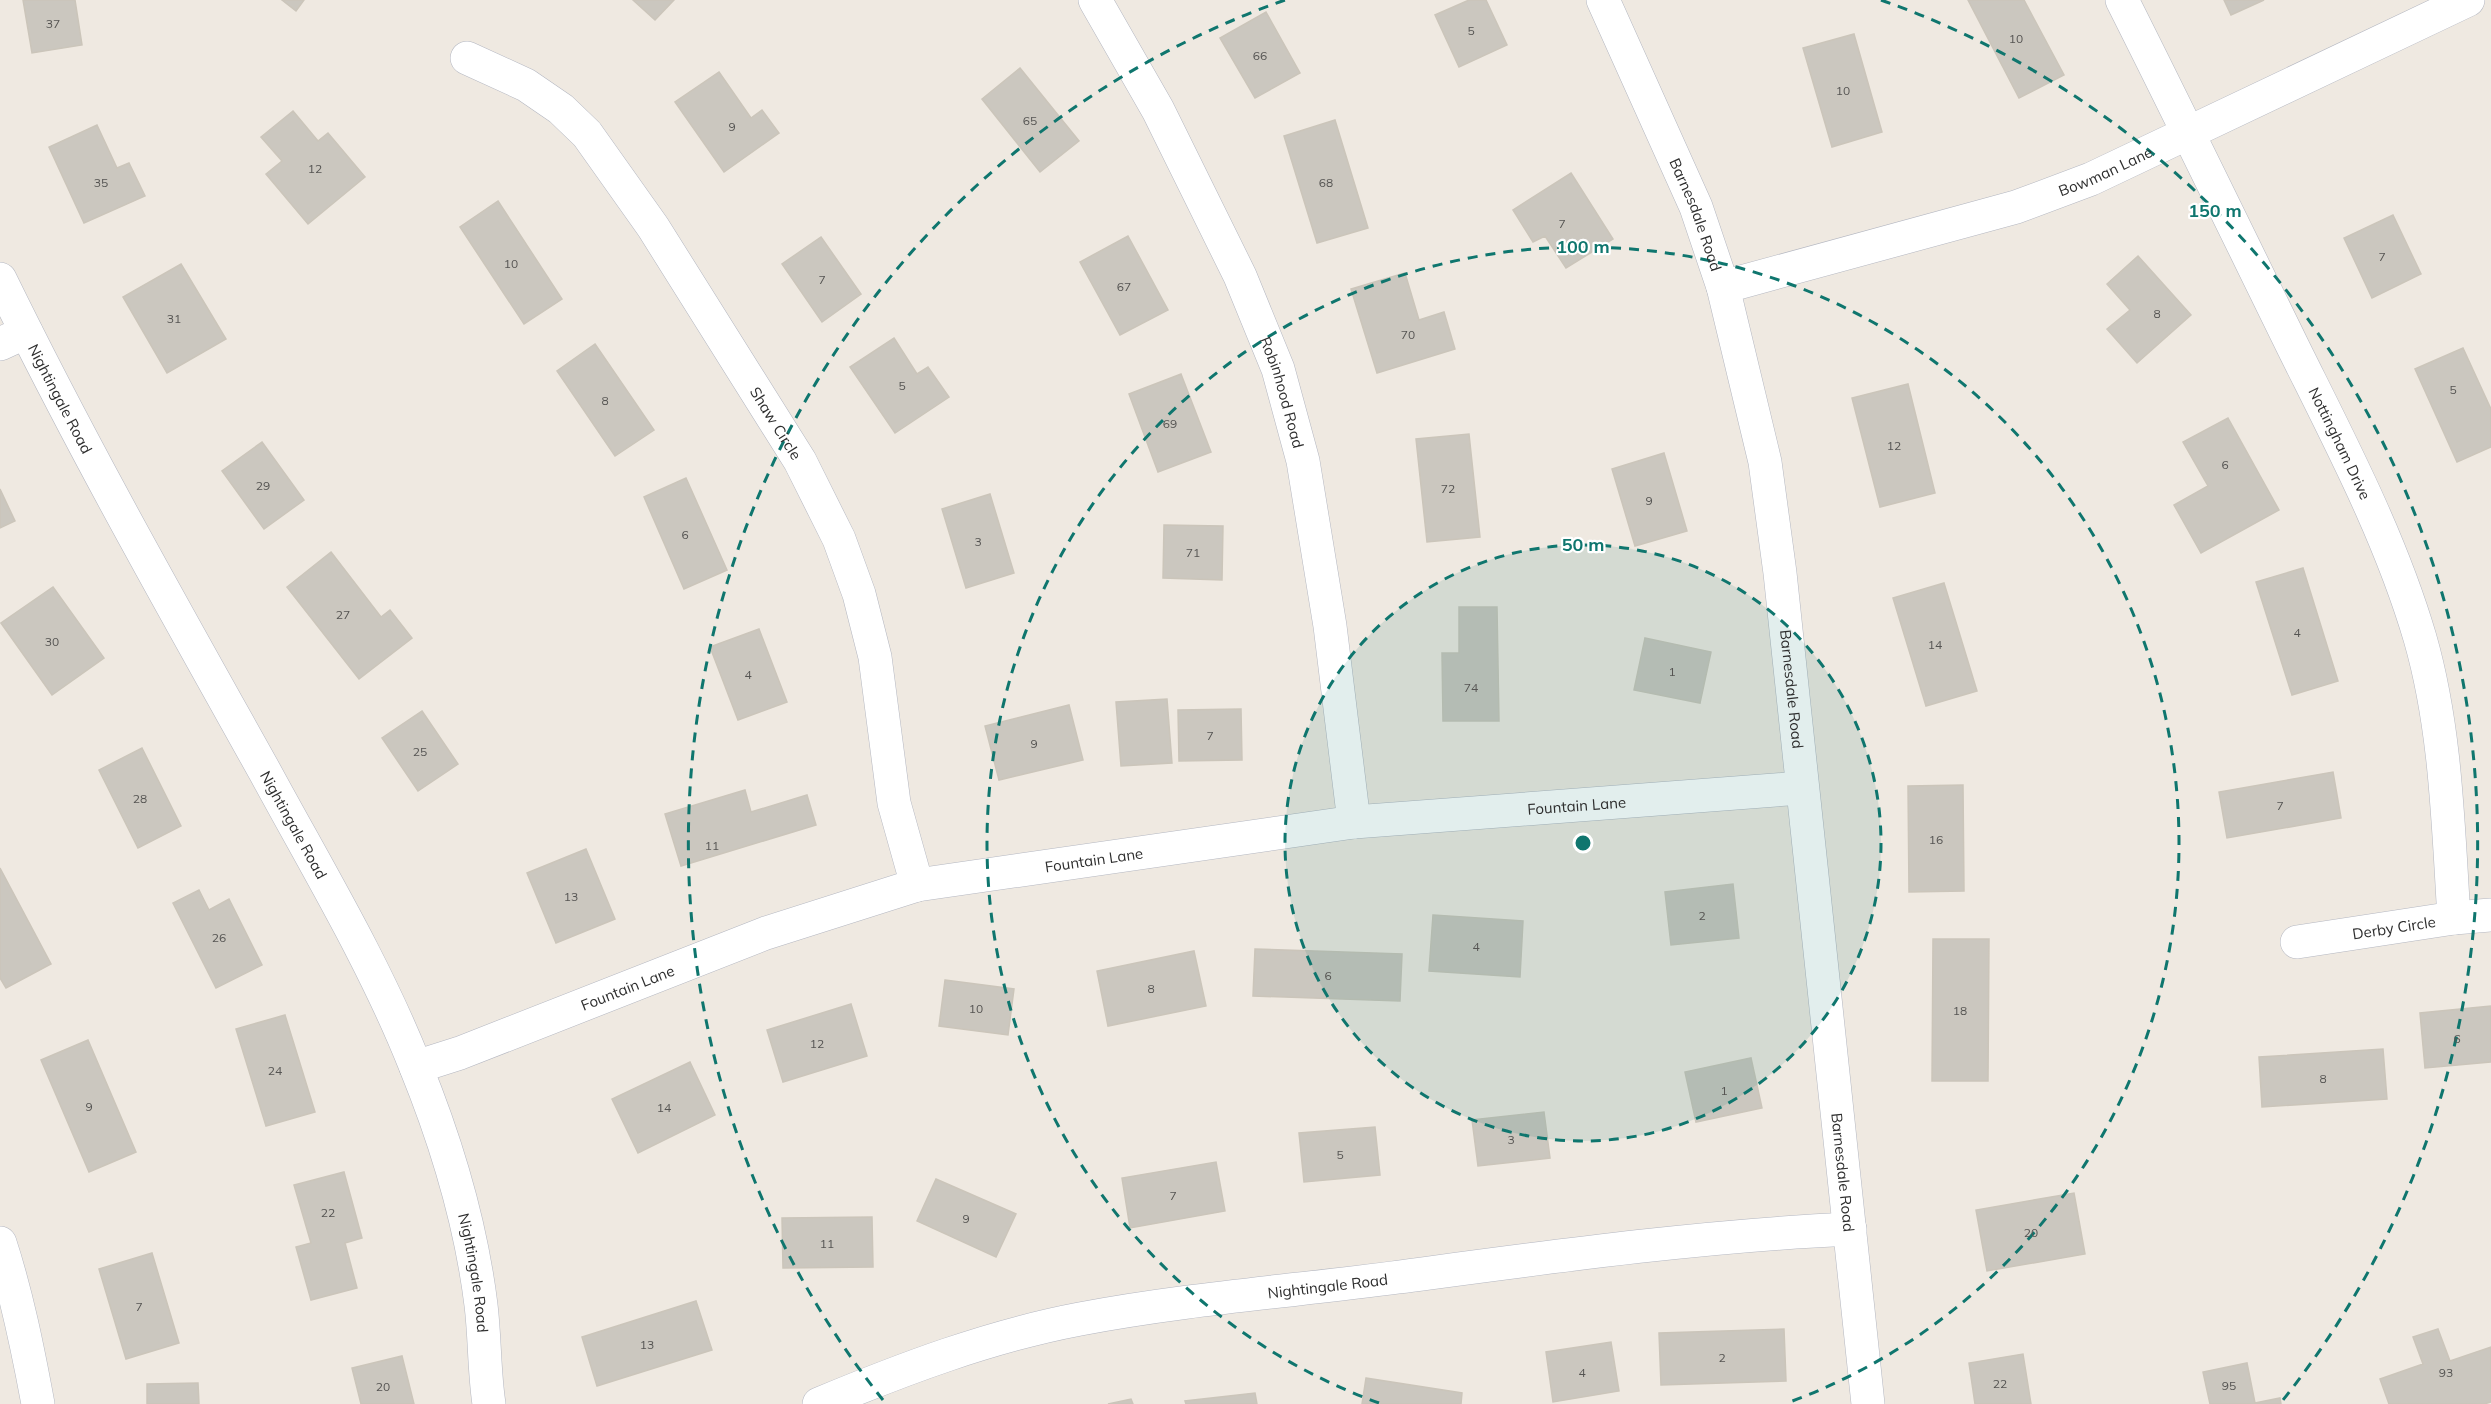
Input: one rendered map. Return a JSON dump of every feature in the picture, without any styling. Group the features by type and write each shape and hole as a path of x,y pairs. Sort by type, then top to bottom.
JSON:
{"street":[{"name":"Robinhood Road","path":"1095,0 1158,110 1240,276 1278,369 1303,461 1330,626 1354,822"},
{"name":"Barnesdale Road","path":"1603,0 1696,207 1723,287 1766,462 1780,573 1868,1404"},
{"name":"Nottingham Drive","path":"2122,0 2369,502 2400,579 2420,639 2442,749 2454,918"},
{"name":"Bowman Lane","path":"1723,287 2016,207 2091,179 2468,0"},
{"name":"Shaw Circle","path":"467,58 526,85 561,109 587,134 653,227 800,461 839,539 859,594 875,657 894,803 917,885"},
{"name":"Nightingale Road","path":"0,279 13,338 83,445 333,896 396,1019 416,1067 446,1154 471,1246 481,1307 489,1404"},
{"name":"Fountain Lane","path":"416,1067 460,1053 766,933 917,885 1354,822 1802,788"},
{"name":"Derby Circle","path":"2297,942 2454,918 2491,915"},
{"name":"Nightingale Road","path":"819,1404 924,1363 1001,1338 1079,1319 1539,1259 1771,1233 1850,1228"},
{"path":"0,1243 20,1316 38,1404"}],"building":[{"path":"23,0 75,0 82,45 32,53"},
{"path":"282,0 304,0 296,11"},
{"path":"633,0 674,0 655,20"},
{"path":"1469,0 1486,0 1507,45 1459,67 1435,15"},
{"path":"1968,0 2024,0 2064,75 2019,98"},
{"path":"2224,0 2264,0 2231,15"},
{"path":"1266,12 1300,73 1255,98 1220,38"},
{"path":"1854,34 1882,132 1832,147 1803,48"},
{"path":"1020,68 1079,141 1040,172 982,99"},
{"path":"719,72 751,118 762,110 779,133 724,172 675,102"},
{"path":"293,111 318,141 328,133 365,177 308,224 266,174 282,161 261,137"},
{"path":"1335,120 1368,228 1317,243 1284,136"},
{"path":"97,125 117,168 129,163 145,196 84,223 49,147"},
{"path":"1571,173 1613,239 1566,268 1545,236 1533,242 1513,210"},
{"path":"498,201 562,299 524,324 460,227"},
{"path":"2393,215 2421,274 2372,298 2344,238"},
{"path":"1128,236 1168,310 1120,335 1080,262"},
{"path":"821,237 861,294 822,322 782,264"},
{"path":"2138,256 2191,315 2137,363 2107,329 2130,310 2107,284"},
{"path":"181,264 226,339 167,373 123,297"},
{"path":"1405,273 1419,320 1444,312 1455,349 1377,373 1351,289"},
{"path":"894,338 917,374 928,367 949,397 895,433 850,367"},
{"path":"595,344 654,430 615,456 557,371"},
{"path":"2463,348 2491,409 2491,447 2457,462 2415,369"},
{"path":"1181,374 1211,452 1158,472 1129,394"},
{"path":"1908,384 1935,493 1880,507 1852,398"},
{"path":"2228,418 2279,510 2201,553 2174,505 2208,486 2183,442"},
{"path":"1469,434 1480,537 1427,542 1416,439"},
{"path":"262,442 304,500 264,529 222,471"},
{"path":"1664,453 1687,531 1635,546 1612,469"},
{"path":"686,478 727,570 684,589 644,497"},
{"path":"0,489 15,521 0,528"},
{"path":"990,494 1014,573 966,588 942,509"},
{"path":"1164,525 1223,526 1222,580 1163,578"},
{"path":"331,552 381,617 390,610 412,638 359,679 287,587"},
{"path":"2303,568 2338,681 2292,695 2256,582"},
{"path":"1944,583 1977,691 1926,706 1893,598"},
{"path":"53,587 104,658 52,695 1,623"},
{"path":"1459,607 1497,607 1499,721 1443,721 1442,653 1459,653"},
{"path":"759,629 787,702 738,720 710,647"},
{"path":"1645,638 1711,652 1700,703 1634,690"},
{"path":"1167,699 1172,763 1121,766 1116,702"},
{"path":"1069,705 1083,760 999,780 985,726"},
{"path":"1241,709 1242,760 1179,761 1178,710"},
{"path":"422,711 458,764 418,791 382,738"},
{"path":"142,748 181,826 138,848 99,770"},
{"path":"2333,772 2341,818 2227,838 2219,792"},
{"path":"1963,785 1964,891 1909,892 1908,786"},
{"path":"745,790 751,812 807,795 816,825 681,866 665,814"},
{"path":"586,849 615,919 556,943 527,873"},
{"path":"0,868 51,964 6,988 0,978"},
{"path":"1733,884 1739,938 1671,945 1665,892"},
{"path":"199,890 209,910 229,899 262,965 216,988 173,903"},
{"path":"1433,915 1523,921 1520,977 1429,971"},
{"path":"1933,939 1989,939 1988,1081 1932,1081"},
{"path":"1255,949 1402,954 1400,1001 1253,996"},
{"path":"1194,951 1206,1006 1108,1026 1097,971"},
{"path":"945,980 1014,989 1008,1035 939,1026"},
{"path":"851,1004 867,1056 783,1082 767,1030"},
{"path":"2491,1006 2491,1062 2425,1068 2420,1013"},
{"path":"285,1015 315,1112 266,1126 236,1029"},
{"path":"88,1040 136,1152 89,1172 41,1060"},
{"path":"2383,1049 2387,1099 2262,1107 2259,1057"},
{"path":"1751,1058 1762,1108 1696,1122 1685,1072"},
{"path":"690,1062 715,1115 638,1153 612,1099"},
{"path":"1544,1112 1550,1158 1478,1166 1472,1120"},
{"path":"1375,1127 1380,1175 1304,1182 1299,1133"},
{"path":"1216,1162 1225,1211 1130,1228 1122,1178"},
{"path":"344,1172 362,1238 345,1243 357,1288 311,1300 296,1247 311,1243 294,1185"},
{"path":"936,1179 1016,1214 996,1257 917,1221"},
{"path":"2074,1193 2085,1254 1987,1271 1976,1210"},
{"path":"872,1217 873,1267 783,1268 782,1218"},
{"path":"152,1253 179,1343 126,1359 99,1269"},
{"path":"696,1301 712,1350 597,1386 582,1337"},
{"path":"1784,1329 1786,1381 1661,1385 1659,1333"},
{"path":"2438,1329 2450,1361 2491,1347 2491,1402 2484,1404 2389,1404 2380,1379 2423,1364 2413,1337"},
{"path":"1611,1342 1619,1391 1553,1402 1546,1352"},
{"path":"2023,1354 2031,1404 1975,1404 1969,1363"},
{"path":"402,1356 414,1404 361,1404 352,1368"},
{"path":"2247,1363 2255,1403 2280,1398 2281,1404 2210,1404 2203,1372"},
{"path":"1366,1378 1462,1393 1461,1404 1362,1404"},
{"path":"198,1383 199,1404 147,1404 147,1384"},
{"path":"1255,1393 1257,1404 1186,1404 1185,1401"},
{"path":"1131,1399 1133,1404 1108,1404"}]}
